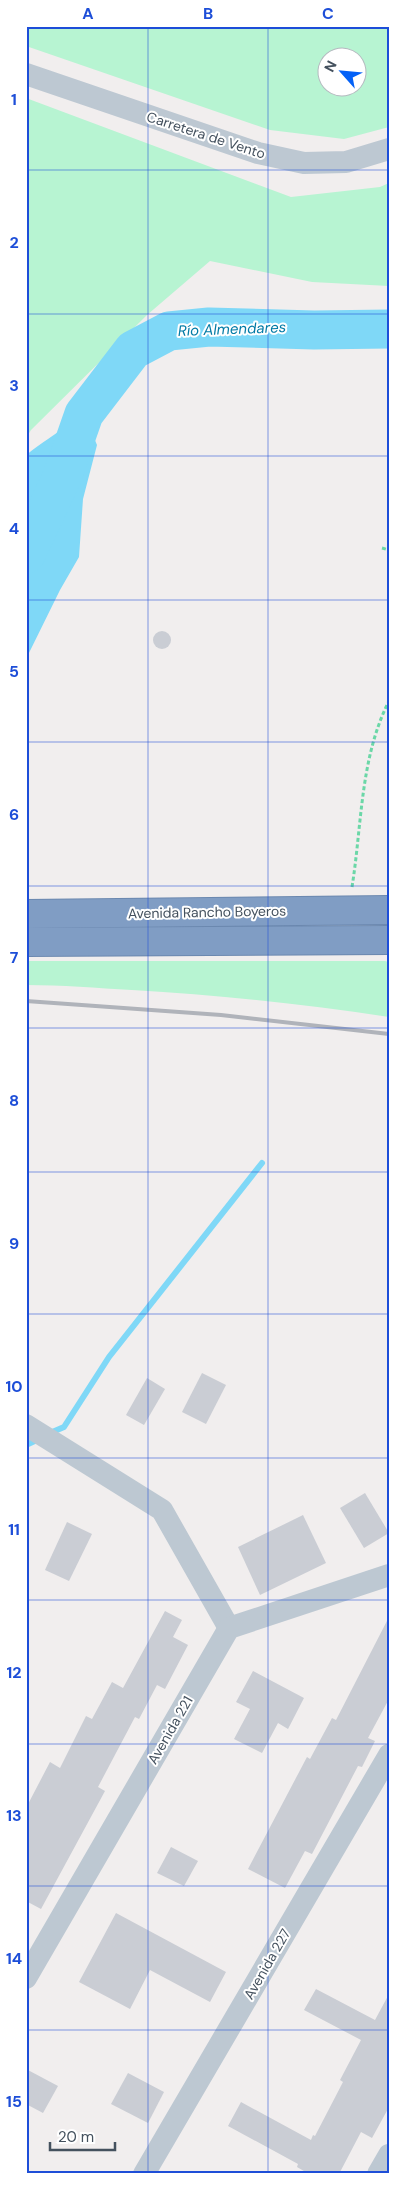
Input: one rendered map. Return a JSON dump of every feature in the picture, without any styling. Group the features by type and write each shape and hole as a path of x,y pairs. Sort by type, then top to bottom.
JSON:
{"highway":[{"name":"Avenida Rancho Boyeros","path":"26,914 389,910"},
{"name":"Avenida Rancho Boyeros","path":"26,942 389,940"}],"street":[{"name":"Carretera de Vento","path":"26,74 258,153 304,163 346,162 389,149"},
{"path":"26,1425 162,1510 229,1628 389,1575"},
{"name":"Avenida 221","path":"26,1978 229,1628"},
{"name":"Avenida 227","path":"144,2174 389,1755"},
{"path":"378,2174 389,2155"}],"path":[{"path":"382,548 389,550"},
{"path":"348,910 367,769 379,720 389,701"}],"green space":[{"path":"26,26 389,26 389,127 344,139 270,130 26,46"},
{"path":"26,98 291,197 380,187 389,183 389,286 312,282 210,261 147,315 31,430 26,438"},
{"path":"26,961 385,961 389,962 389,1017 229,997 26,985"}],"water":[{"path":"84,414 97,445 83,499 79,557 60,590 26,659 26,456"}],"building":[{"path":"162,631 168,634 171,640 168,646 162,649 156,646 153,640 156,634"},
{"path":"202,1373 226,1385 206,1424 182,1412"},
{"path":"147,1378 165,1389 144,1425 126,1415"},
{"path":"365,1493 389,1533 364,1548 340,1508"},
{"path":"303,1515 326,1563 260,1595 238,1547"},
{"path":"67,1522 92,1534 69,1581 45,1570"},
{"path":"165,1611 182,1620 173,1637 188,1645 165,1689 157,1685 139,1719 135,1717 98,1787 105,1791 41,1909 26,1901 26,1808 50,1762 60,1768 86,1716 92,1719 112,1682 123,1688"},
{"path":"389,1617 389,1699 368,1738 375,1741 362,1767 358,1766 312,1854 305,1851 285,1888 248,1869 307,1757 310,1759 332,1718 336,1720"},
{"path":"253,1671 304,1698 288,1729 278,1723 262,1753 234,1739 250,1709 236,1702"},
{"path":"171,1847 198,1861 184,1886 157,1873"},
{"path":"116,1913 226,1972 210,2002 150,1970 130,2009 79,1982"},
{"path":"316,1989 375,2020 389,1994 389,2107 372,2138 361,2132 339,2174 309,2174 297,2167 298,2164 228,2126 241,2102 311,2140 313,2135 315,2136 343,2082 340,2080 361,2040 304,2010"},
{"path":"26,2069 58,2086 43,2113 26,2104"},
{"path":"128,2073 164,2092 148,2123 111,2104"}],"waterway":[{"name":"Río Almendares","path":"26,554 62,477 84,414 133,350 169,331 209,327 314,330 389,329"},
{"path":"50,1433 64,1427 109,1357 262,1163"},
{"path":"26,1445 39,1439"}],"railway":[{"path":"26,1001 221,1015 389,1034"}]}
